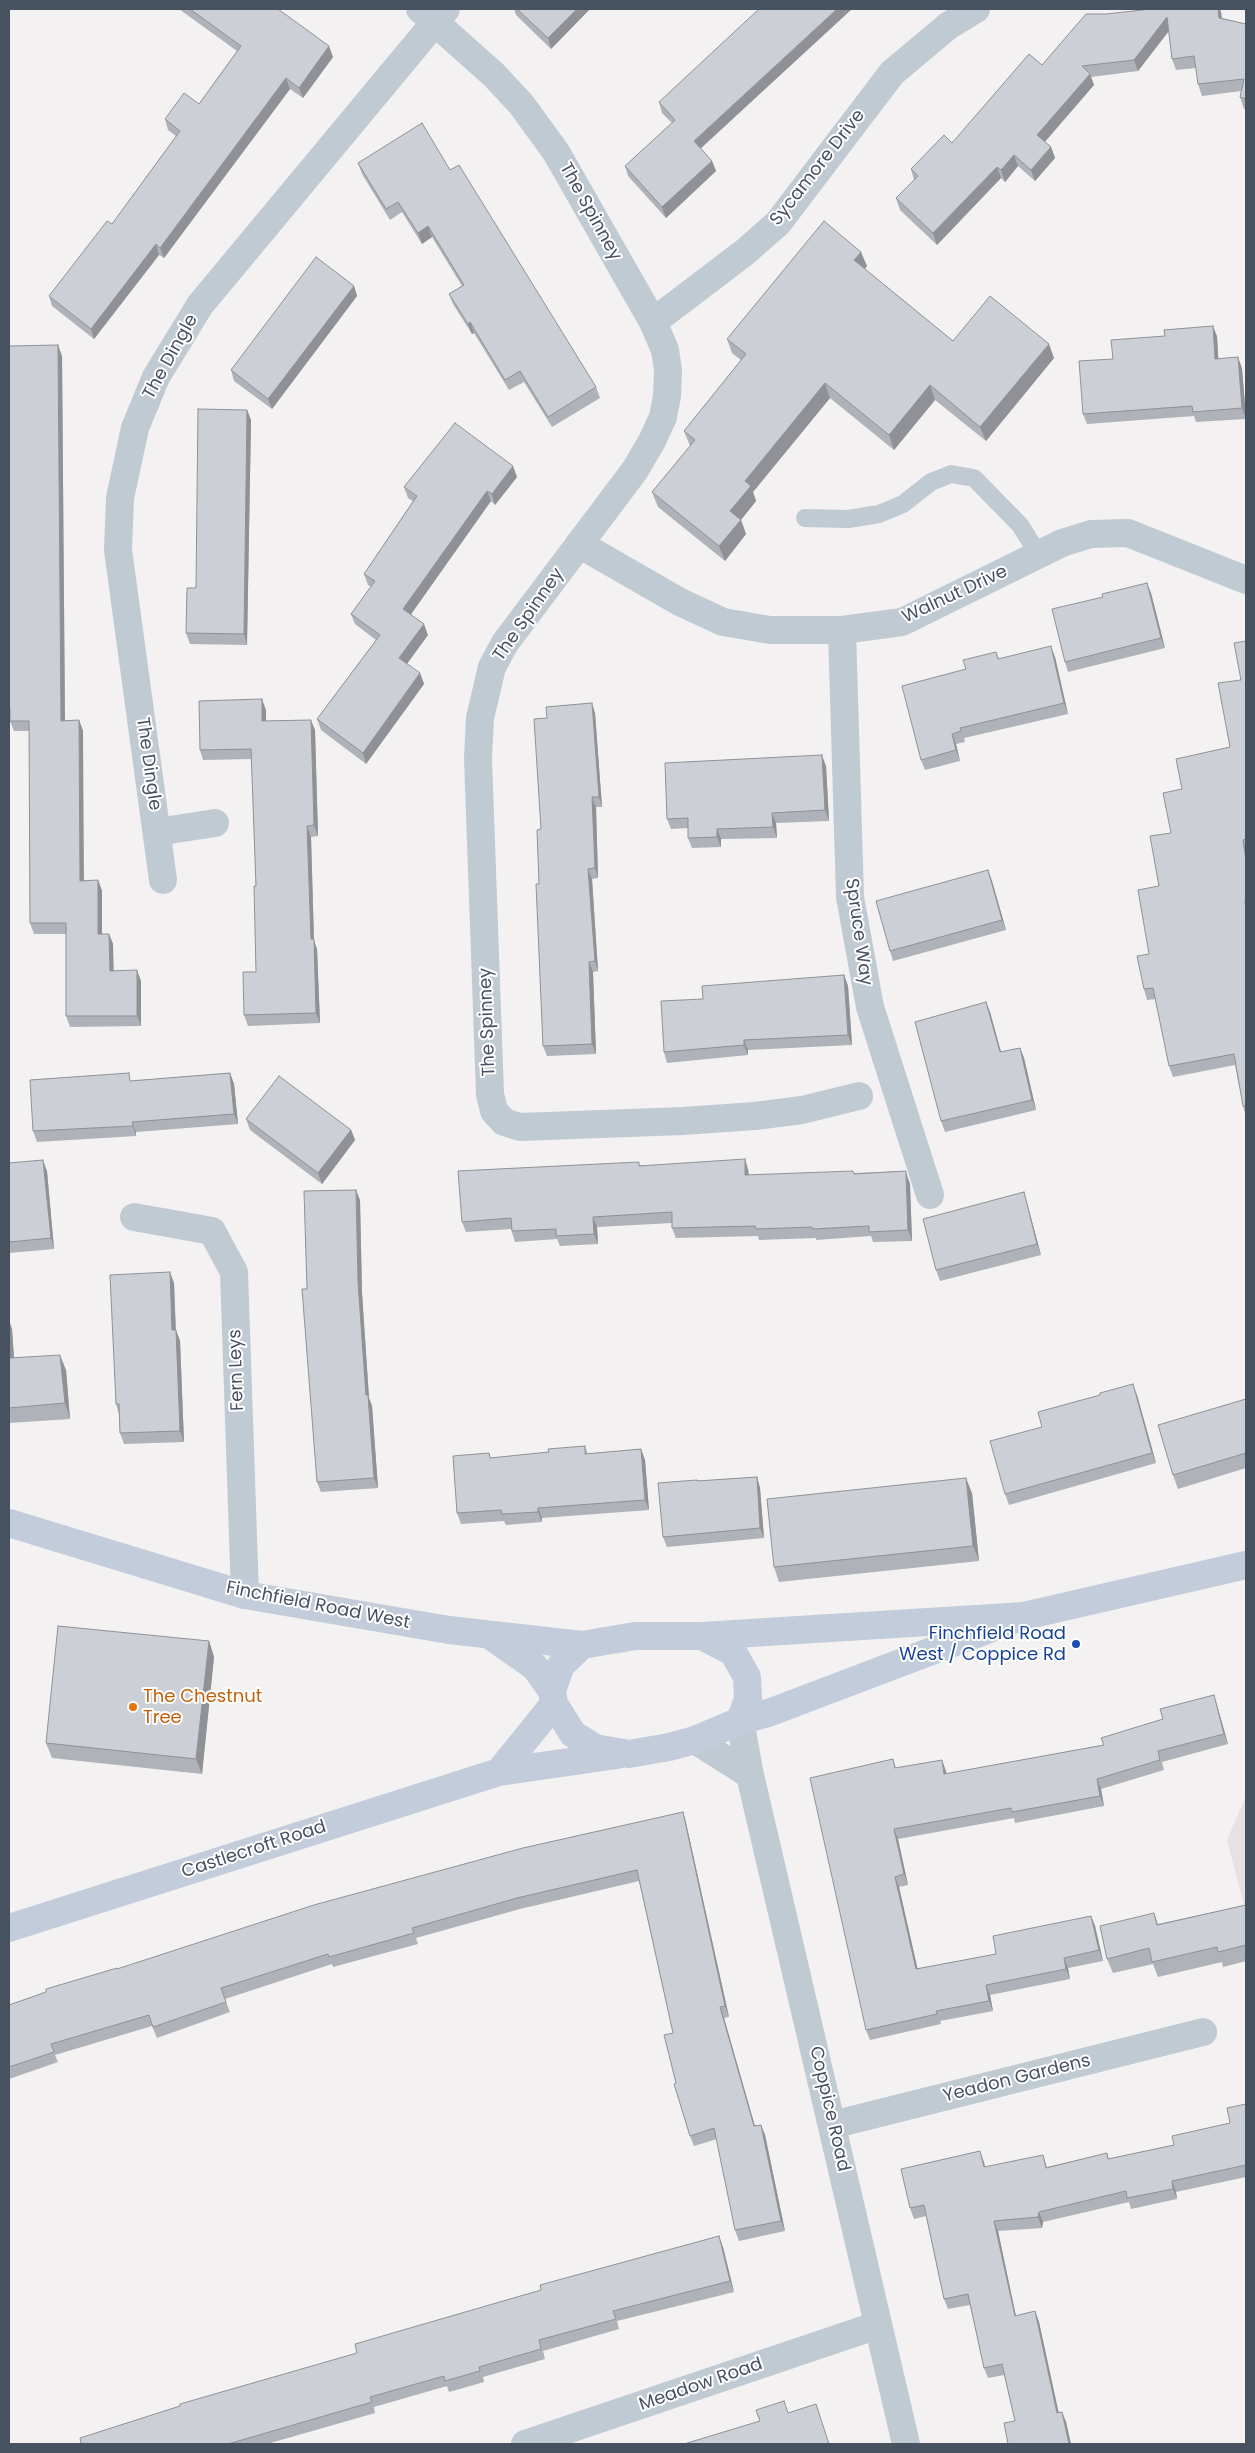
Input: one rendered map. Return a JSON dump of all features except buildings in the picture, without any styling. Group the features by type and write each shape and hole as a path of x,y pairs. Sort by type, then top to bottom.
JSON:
{"main road":[{"name":"Finchfield Road West","path":"9,1523 245,1595 449,1630 582,1645"},
{"path":"500,1772 629,1754 695,1740 740,1721 771,1712 1024,1616 1246,1564"},
{"path":"500,1772 553,1698 561,1665 582,1645 635,1636 702,1636 1024,1616"},
{"path":"487,1634 535,1667 574,1734 594,1748 629,1754"},
{"path":"702,1636 733,1652 747,1677 748,1699 740,1721"},
{"name":"Castlecroft Road","path":"9,1928 500,1772"}],"street":[{"name":"Sycamore Drive","path":"653,322 745,252 778,223 892,74 929,41 976,9"},
{"name":"The Spinney","path":"434,13 522,104 556,152 653,322 665,350 668,370 667,396 663,417 635,470 505,644 492,667 480,718 478,758 490,1094 494,1111 504,1122 520,1127 774,1114 802,1110 859,1096"},
{"name":"The Dingle","path":"163,880 118,550 120,498 135,428 156,377 200,305 434,13"},
{"name":"Walnut Drive","path":"579,544 680,602 723,622 770,630 842,630 902,622 1062,543 1091,534 1128,533 1246,580"},
{"name":"Spruce Way","path":"842,630 850,897 870,1007 930,1195"},
{"name":"The Dingle","path":"157,832 215,823"},
{"name":"Fern Leys","path":"134,1217 212,1231 234,1272 245,1595"},
{"name":"Coppice Road","path":"740,1721 750,1775 906,2444"},
{"path":"695,1740 750,1775"},
{"name":"Yeadon Gardens","path":"832,2125 1202,2032"},
{"name":"Meadow Road","path":"525,2444 878,2325"}],"lane":[{"path":"804,518 848,519 879,514 903,504 931,482 951,474 974,478 1020,526 1039,555"}],"shaded area":[{"path":"1246,1796 1246,1913 1227,1840"}],"place":[{"name":"Finchfield Road West / Coppice Rd","path":"1076,1644"},
{"name":"The Chestnut Tree","path":"133,1707"}]}
